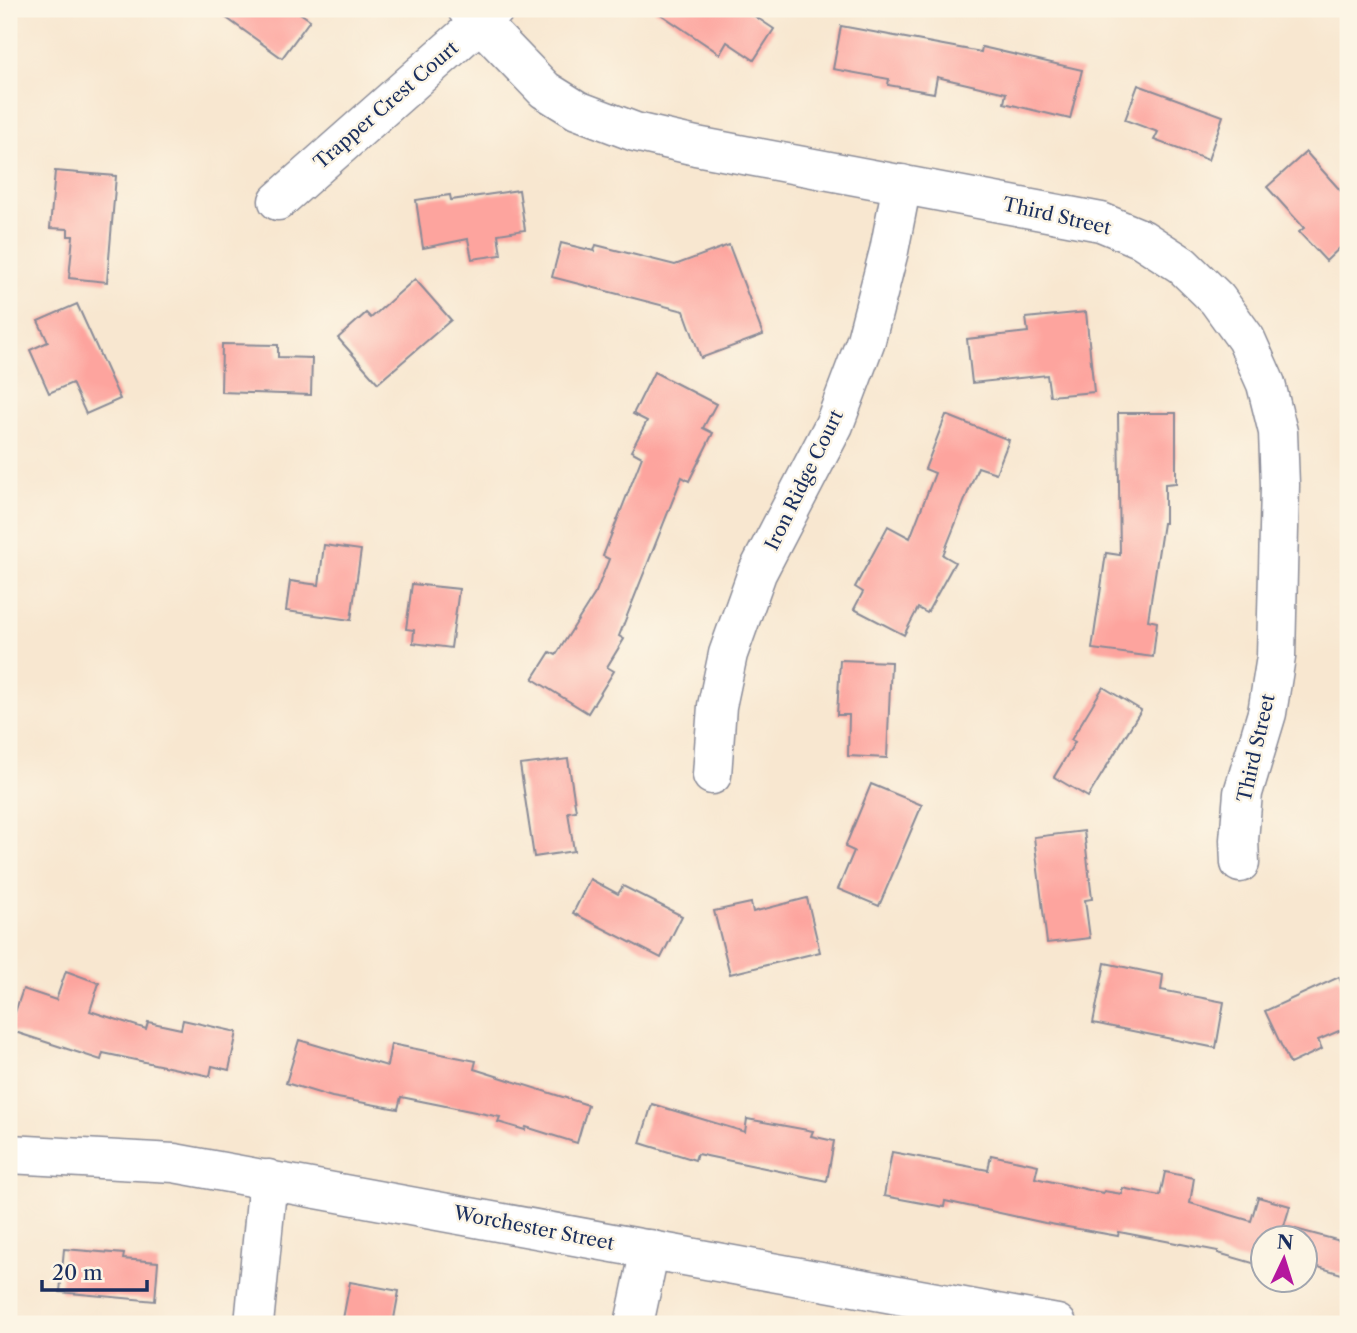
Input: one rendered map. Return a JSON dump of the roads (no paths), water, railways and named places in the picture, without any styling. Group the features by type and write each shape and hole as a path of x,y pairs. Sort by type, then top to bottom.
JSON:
{"street":[{"name":"Third Street","path":"481,13 545,90 577,110 635,132 684,143 1101,222 1142,239 1182,265 1217,299 1246,339 1266,384 1278,432 1280,485 1276,657 1267,713 1243,793 1240,863"},
{"name":"Trapper Crest Court","path":"278,201 481,13"},
{"name":"Iron Ridge Court","path":"712,775 717,706 728,654 757,573 834,425 866,341 889,251 902,184"},
{"name":"Worchester Street","path":"9,1154 174,1163 1057,1324"},
{"path":"254,1324 268,1179"},
{"path":"634,1324 650,1250"}]}
